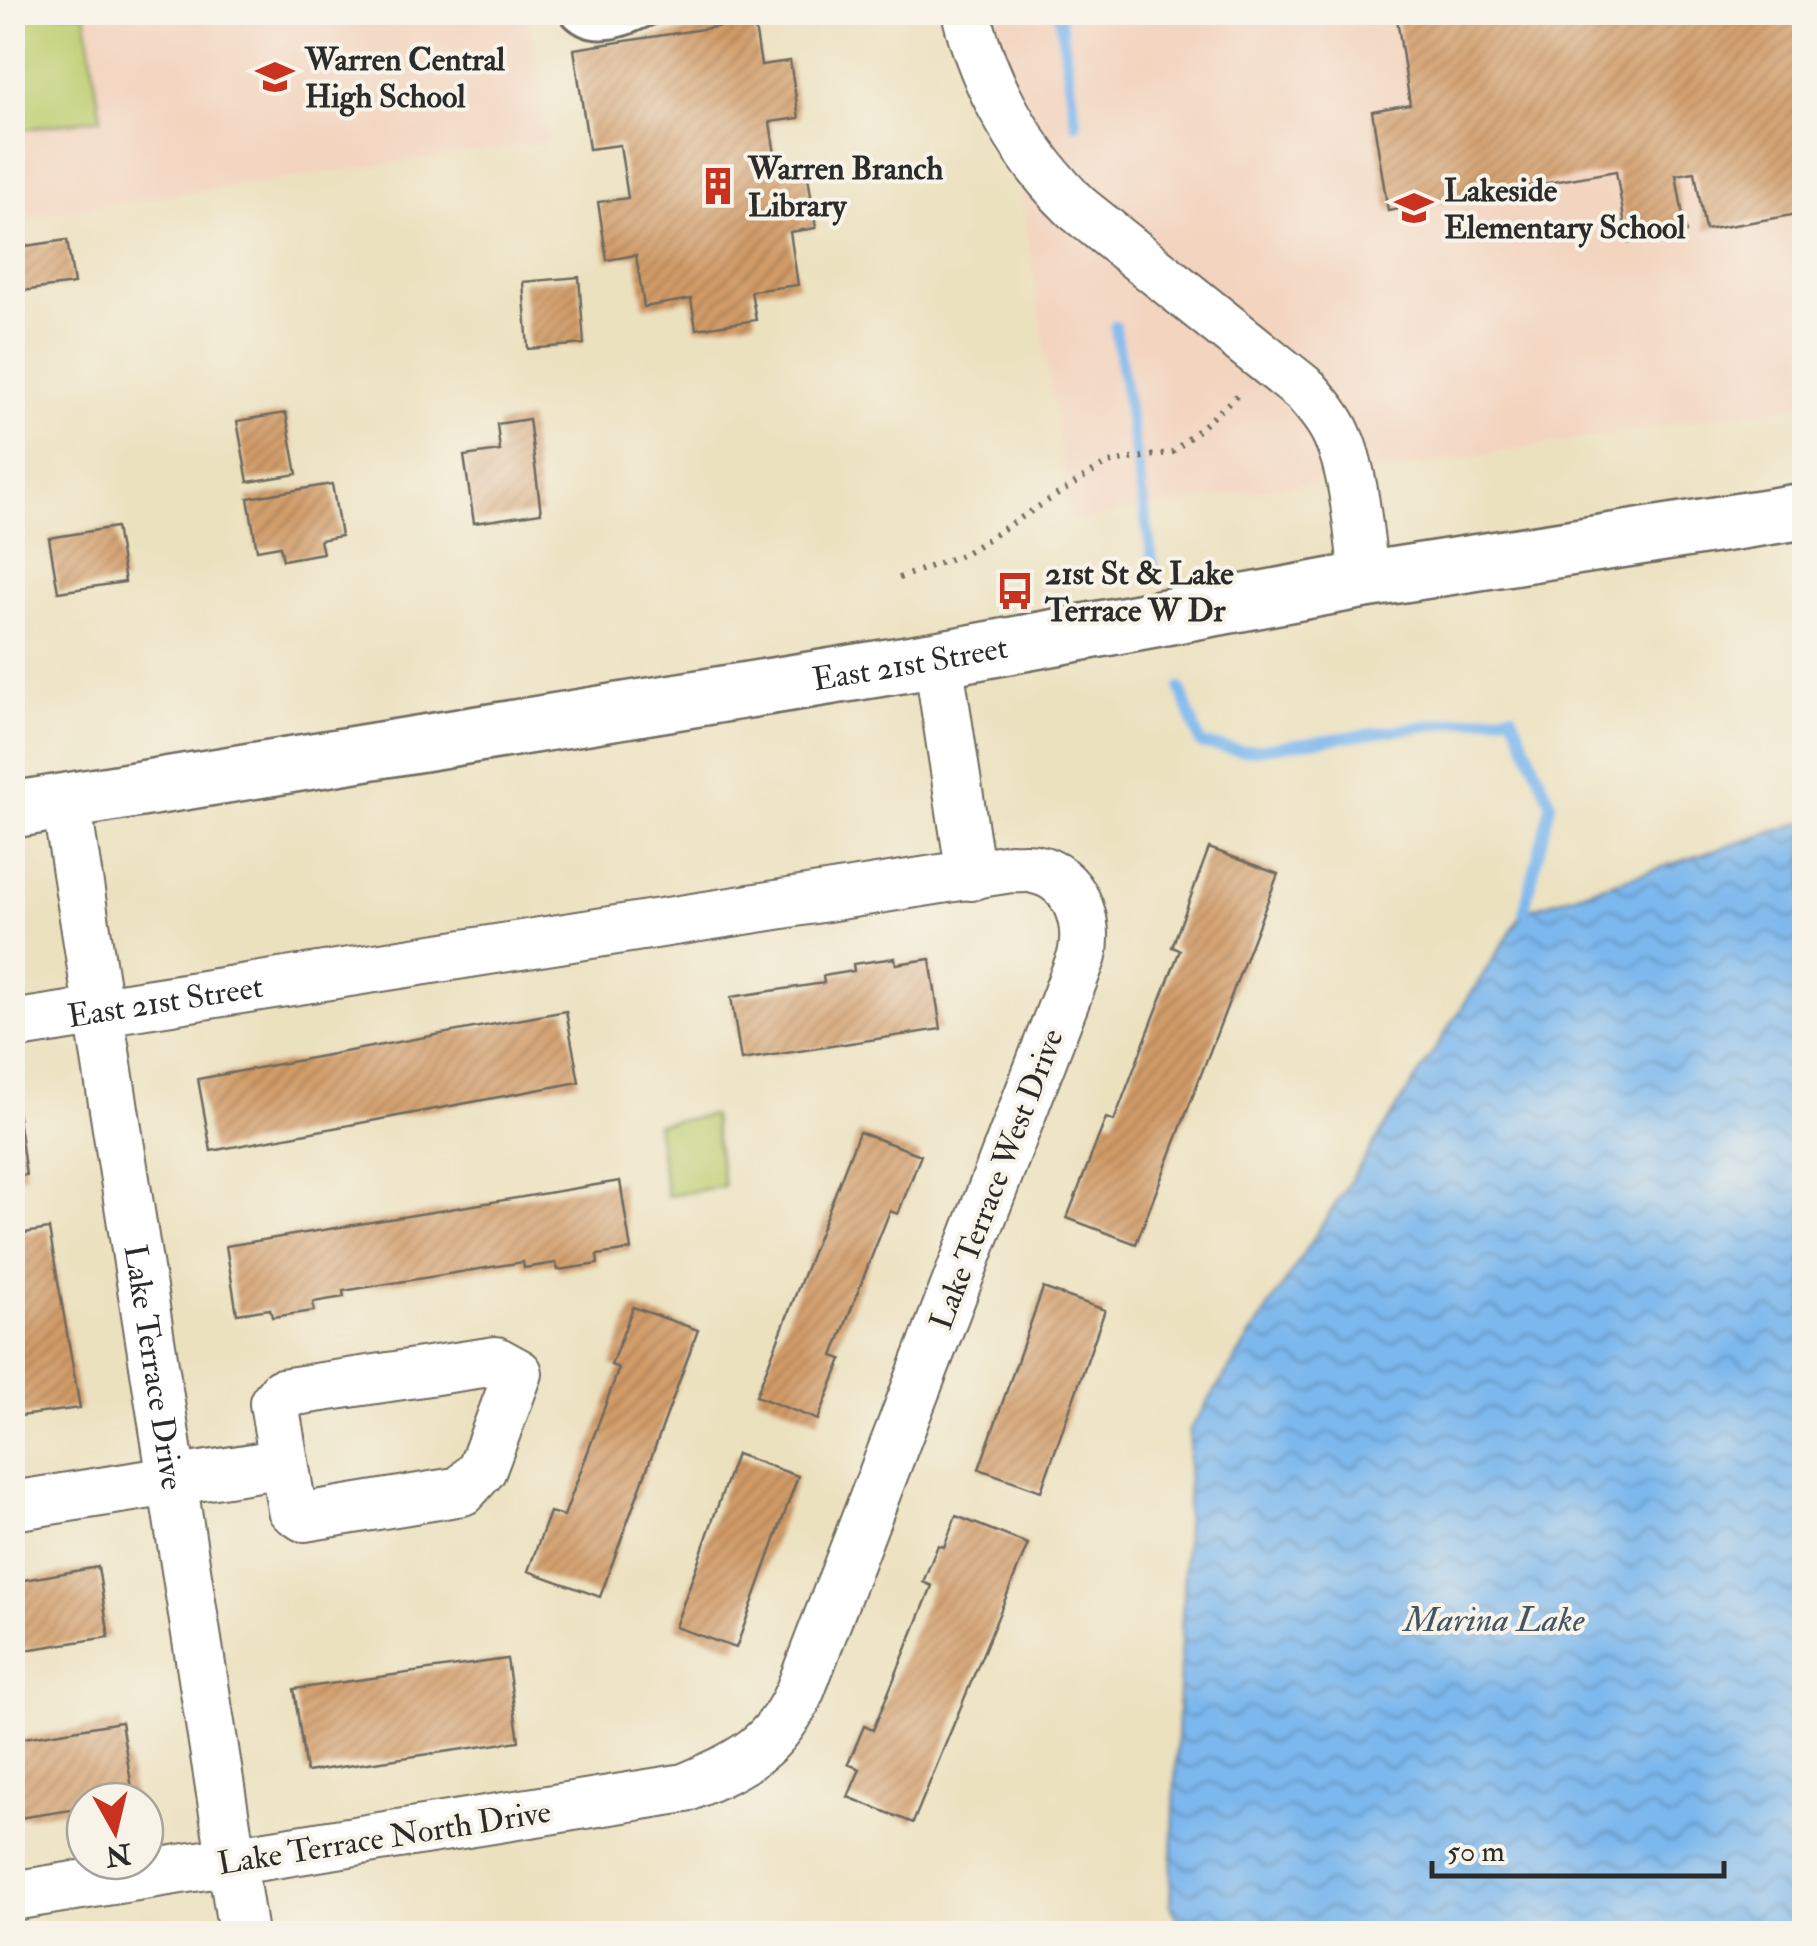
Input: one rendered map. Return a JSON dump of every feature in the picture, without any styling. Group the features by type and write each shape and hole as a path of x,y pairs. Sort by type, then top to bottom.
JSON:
{"main road":[{"name":"East 21st Street","path":"12,810 938,660 1364,580 1804,510"}],"street":[{"path":"966,12 994,90 1049,181 1077,208 1306,391 1339,438 1347,466 1364,580"},
{"path":"938,660 971,876"},
{"name":"Lake Terrace Drive","path":"66,802 243,1934"},
{"name":"Lake Terrace West Drive","path":"748,1757 769,1740 800,1691 1082,956 1083,917 1069,890 1052,875 1032,868 971,876"},
{"name":"East 21st Street","path":"12,1025 971,876"},
{"path":"496,1361 518,1373 482,1470 462,1490 304,1517 292,1509 284,1463 274,1403 282,1393 496,1361"},
{"path":"12,1506 284,1463"},
{"name":"Lake Terrace North Drive","path":"12,1896 685,1788 702,1783 748,1757"}],"lane":[{"path":"570,12 576,20 600,30 652,12"}],"path":[{"path":"899,578 964,554 1107,463 1173,452 1274,365"}],"shaded area":[{"name":"Warren Central High School","path":"12,13 528,13 548,141 13,218"},
{"name":"Lakeside Elementary School","path":"994,13 1804,13 1804,403 1071,521"}],"green space":[{"path":"12,13 85,13 101,118 13,131"},
{"path":"712,1115 724,1186 667,1196 656,1124"}],"water":[{"name":"Marina Lake","path":"1804,822 1804,1933 1185,1933 1170,1904 1190,1430 1524,911"}],"building":[{"name":"Lakeside Elementary School","path":"1396,12 1748,12 1749,18 1804,12 1804,213 1705,230 1695,172 1676,175 1686,233 1628,243 1616,171 1388,211 1372,111 1410,104"},
{"name":"Warren Branch Library","path":"754,21 761,65 790,61 799,118 770,122 778,174 807,170 816,228 790,232 798,285 751,291 756,320 696,329 691,299 644,307 636,255 607,260 598,202 628,198 620,145 589,149 574,49"},
{"path":"67,240 74,284 14,292 12,248"},
{"path":"579,277 584,344 528,349 523,282"},
{"path":"286,413 297,474 248,482 237,421"},
{"path":"529,419 541,513 474,523 464,456 500,451 497,424"},
{"path":"332,484 341,536 320,540 323,553 283,560 280,546 257,550 248,498"},
{"path":"116,527 125,582 58,592 49,538"},
{"path":"1209,848 1278,874 1136,1244 1067,1218 1106,1118 1114,1121 1180,950 1172,947"},
{"path":"895,958 896,964 930,959 941,1029 741,1060 731,997 824,983 823,976 854,971 853,964"},
{"path":"566,1011 579,1082 211,1151 198,1079"},
{"path":"17,1110 26,1175 12,1177 12,1111"},
{"path":"859,1132 921,1155 898,1214 890,1211 833,1356 842,1359 818,1420 756,1396"},
{"path":"620,1181 631,1250 597,1255 598,1264 558,1270 556,1263 524,1268 523,1262 343,1291 344,1297 313,1302 314,1311 272,1317 270,1309 237,1314 226,1246"},
{"path":"49,1229 80,1408 12,1417 12,1235"},
{"path":"1043,1288 1105,1310 1041,1491 979,1469"},
{"path":"633,1307 698,1330 600,1597 528,1571 550,1512 564,1516 619,1368 611,1365"},
{"path":"736,1454 798,1476 736,1648 675,1627"},
{"path":"956,1516 1028,1544 913,1823 848,1797 860,1769 848,1764 864,1726 873,1730 932,1586 923,1582 938,1545 944,1547"},
{"path":"98,1567 109,1637 12,1652 12,1582"},
{"path":"507,1659 519,1741 306,1772 294,1689"},
{"path":"121,1722 131,1781 65,1781 65,1811 12,1819 12,1740"}],"waterway":[{"path":"1059,12 1076,124"},
{"path":"1115,326 1154,570"},
{"path":"1180,688 1201,744 1244,751 1512,714 1551,803 1524,911"}],"place":[{"name":"Warren Central High School","path":"275,77"},
{"name":"Warren Branch Library","path":"718,186"},
{"name":"Lakeside Elementary School","path":"1414,208"},
{"name":"21st St & Lake Terrace W Dr","path":"1015,591"}]}
